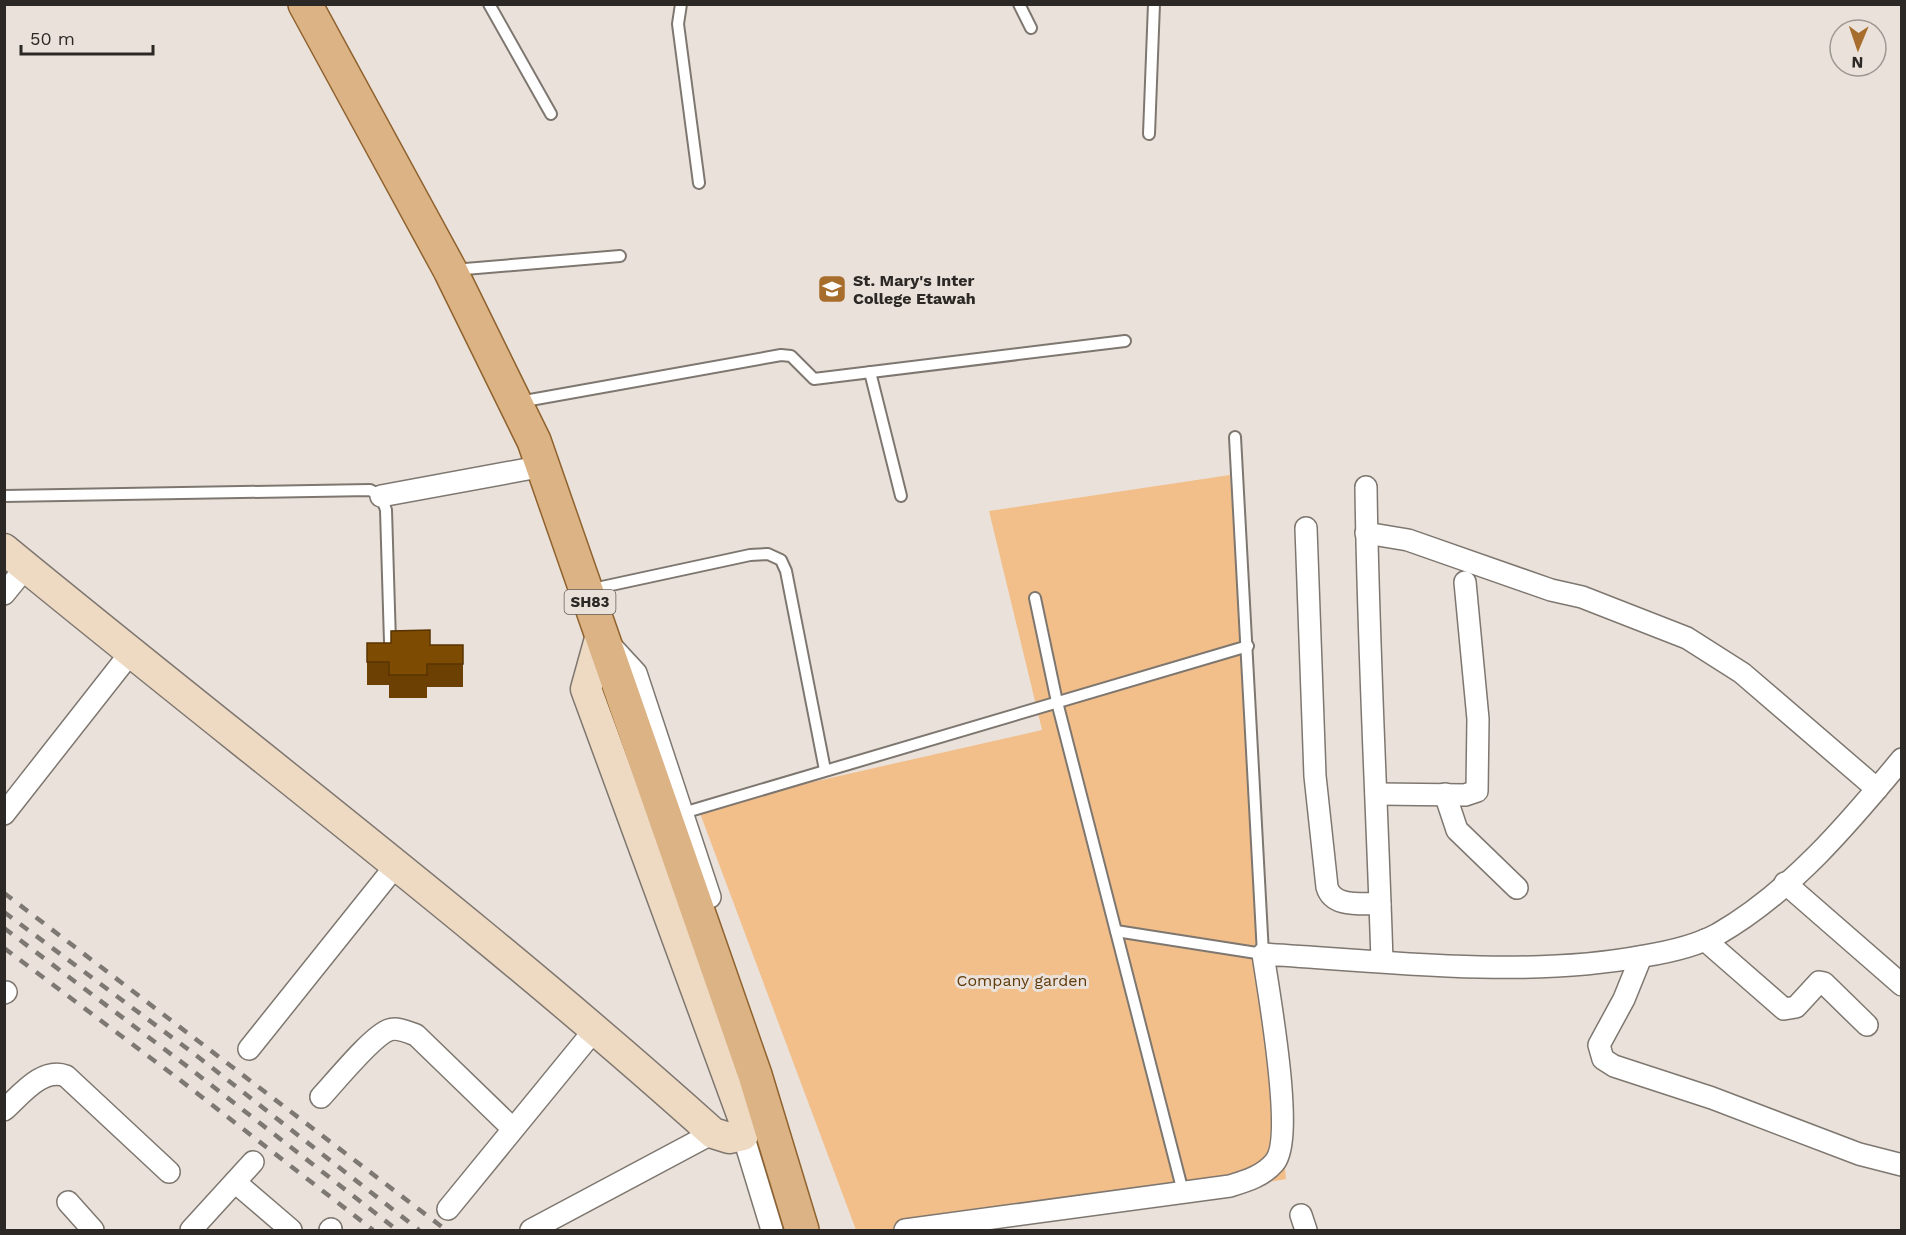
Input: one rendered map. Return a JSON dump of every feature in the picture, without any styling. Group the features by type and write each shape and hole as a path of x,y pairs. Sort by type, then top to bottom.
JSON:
{"main road":[{"name":"SH83","path":"305,4 450,270 544,466 755,1075 802,1230"}],"street":[{"path":"381,496 544,466"},
{"path":"1366,487 1368,642 1377,794 1382,961"},
{"path":"1306,528 1315,776 1327,887 1329,894 1336,901 1380,904"},
{"path":"1366,533 1408,540 1551,590 1582,597 1687,638 1742,673 1877,789"},
{"path":"4,594 15,558 397,864 596,1028 713,1133 729,1138 743,1135"},
{"path":"1377,794 1474,793 1479,786 1478,719 1465,582"},
{"path":"601,635 636,673 683,813 813,1230"},
{"path":"601,635 586,688 744,1120 743,1135 772,1230"},
{"path":"4,814 132,651"},
{"path":"905,1230 1230,1186 1255,1177 1276,1162 1283,1137 1283,1109 1263,954 1382,961 1565,966 1641,957 1705,940 1737,922 1819,853 1902,759"},
{"path":"1445,794 1457,830 1517,888"},
{"path":"249,1049 397,864"},
{"path":"1785,883 1902,985"},
{"path":"1705,940 1784,1009 1796,1007 1819,982 1824,983 1867,1025"},
{"path":"1641,957 1624,999 1599,1045 1603,1059 1614,1066 1712,1098 1859,1154 1902,1166"},
{"path":"448,1209 596,1028"},
{"path":"321,1097 377,1037 390,1030 405,1030 416,1035 512,1128"},
{"path":"4,1110 40,1078 50,1074 66,1076 169,1172"},
{"path":"531,1230 713,1133"},
{"path":"190,1230 253,1162"},
{"path":"235,1182 291,1230"},
{"path":"68,1202 93,1230"}],"lane":[{"path":"489,4 551,114"},
{"path":"681,4 678,24 699,183"},
{"path":"1019,4 1031,28"},
{"path":"1149,134 1154,4"},
{"path":"450,270 620,256"},
{"path":"515,403 781,355 791,356 814,379 1125,341"},
{"path":"870,372 901,496"},
{"path":"1116,931 1263,954 1235,437"},
{"path":"4,496 370,490 381,496 386,510 390,642"},
{"path":"586,591 750,555 768,554 781,560 786,571 825,770"},
{"path":"1035,598 1057,702 1183,1192"},
{"path":"683,813 1248,646"}],"green space":[{"name":"Company garden","path":"1230,475 1242,655 1286,1179 983,1230 856,1230 698,808 1042,730 989,511"}],"building":[{"path":"430,630 430,645 463,645 463,664 427,664 427,675 389,675 389,662 367,662 367,643 391,643 391,631"}],"railway":[{"path":"4,893 446,1230"},
{"path":"4,912 197,1056 419,1230"},
{"path":"4,928 188,1067 397,1230"},
{"path":"4,948 180,1080 373,1230"}],"place":[{"name":"St. Mary's Inter College Etawah","path":"832,289"}]}
